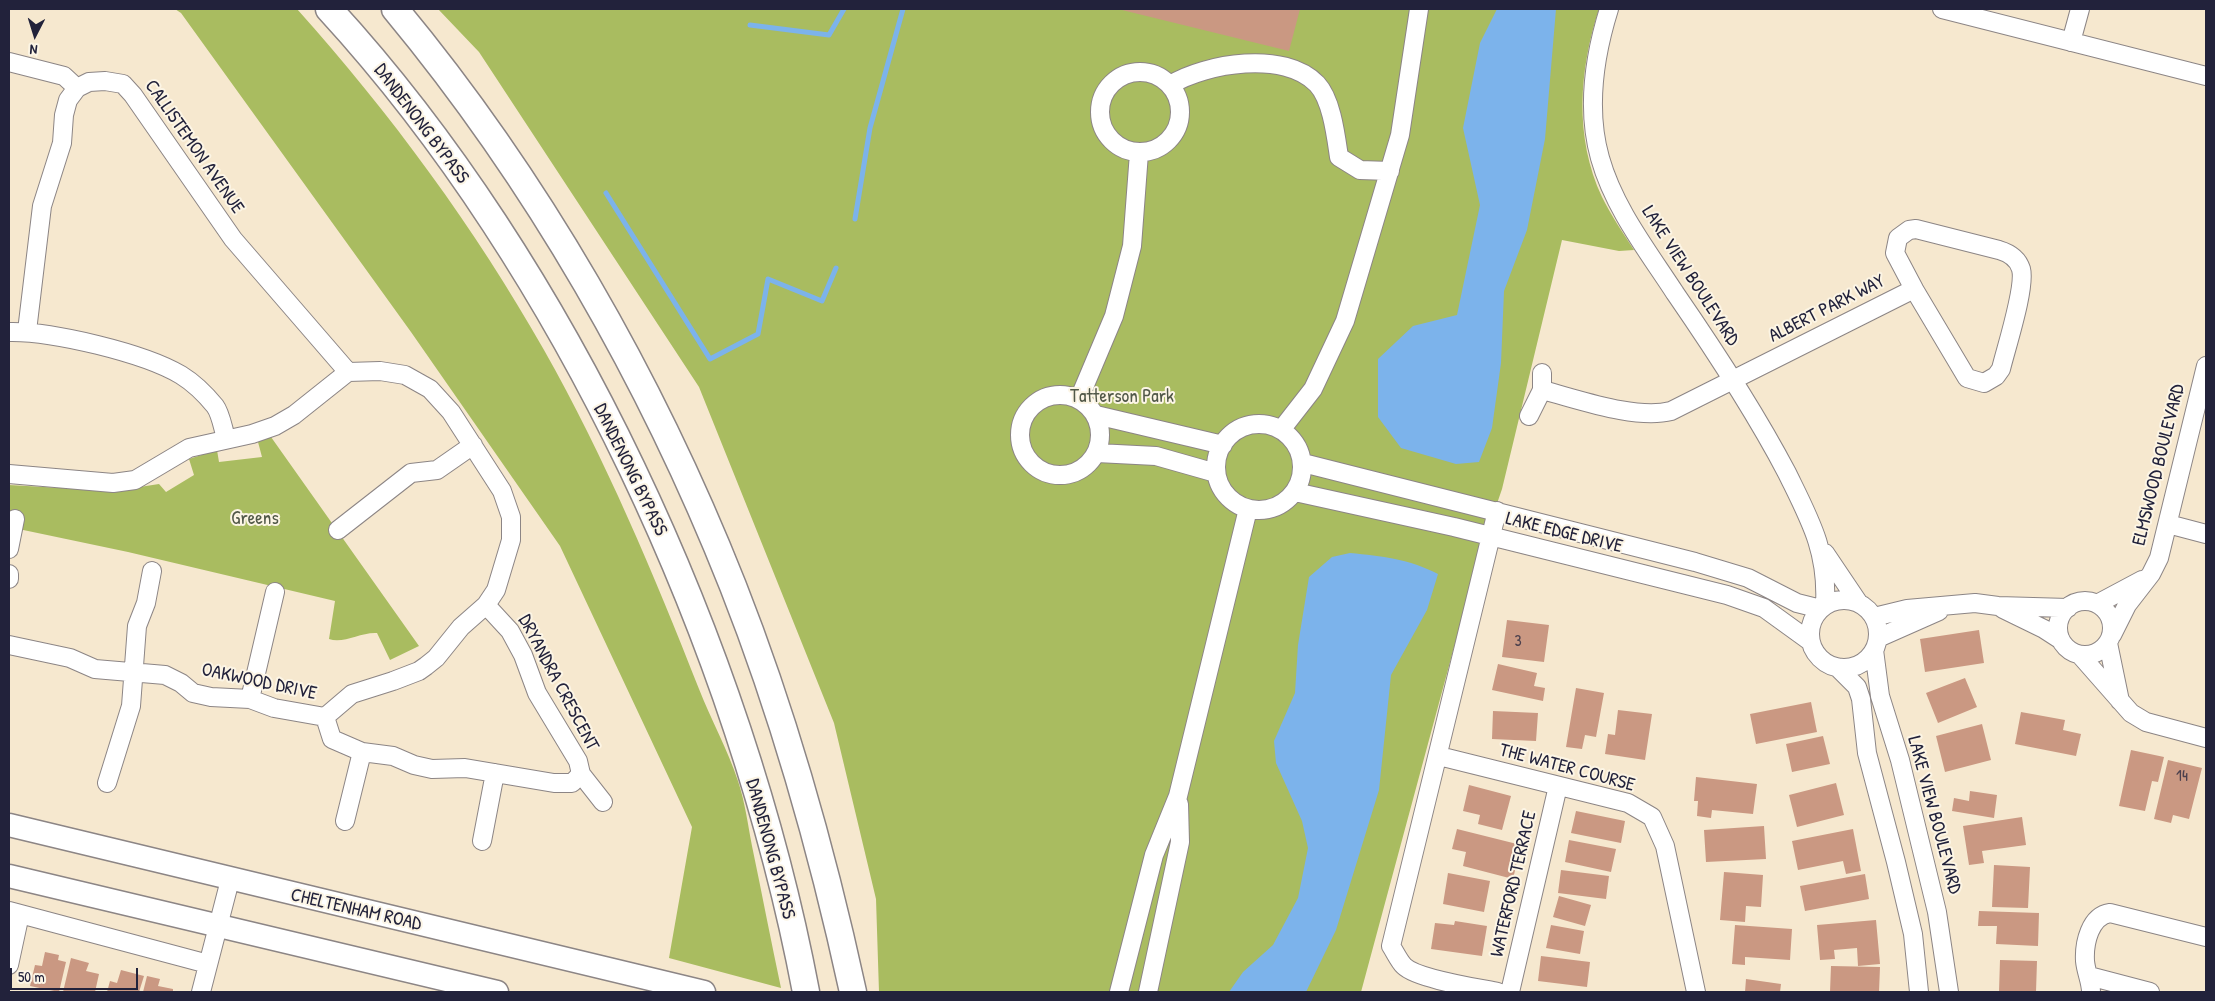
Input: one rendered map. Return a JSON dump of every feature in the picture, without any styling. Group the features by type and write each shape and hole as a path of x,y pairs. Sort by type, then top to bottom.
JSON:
{"highway":[{"name":"DANDENONG BYPASS","path":"329,9 387,78 485,208 533,286 616,438 655,520 695,614 722,687 763,815 805,987"},
{"path":"395,9 430,51 499,147 567,250 654,411 692,492 733,586 785,734 818,845 853,992"}],"main road":[{"name":"CHELTENHAM ROAD","path":"9,826 704,992"},
{"path":"9,876 498,992"}],"street":[{"path":"1281,430 1313,389 1345,321 1400,135 1419,9"},
{"name":"LAKE VIEW BOULEVARD","path":"1609,9 1596,58 1592,97 1595,135 1607,182 1634,231 1734,380 1776,451 1822,549 1858,602"},
{"path":"1942,9 2206,76"},
{"path":"2071,42 2080,9"},
{"path":"9,62 64,76 77,88 68,100 64,115 62,143 42,206 27,331"},
{"path":"1170,85 1180,79 1221,67 1269,63 1295,69 1318,85 1332,114 1339,157 1360,170 1390,171"},
{"path":"1134,72 1149,72 1170,85 1179,102 1180,112 1172,137 1153,151 1139,153 1130,152 1114,144 1102,124 1100,104 1112,84 1122,76 1134,72"},
{"name":"CALLISTEMON AVENUE","path":"77,88 89,82 105,80 123,84 233,239 348,372"},
{"path":"1079,399 1114,316 1132,246 1139,153"},
{"name":"ALBERT PARK WAY","path":"1916,229 2007,252 2016,260 2021,269 2022,284 2001,368 1996,376 1984,383 1968,378 1914,289 1895,253 1898,238 1909,230 1916,229"},
{"name":"ALBERT PARK WAY","path":"1528,416 1542,381 1649,414 1670,411 1914,289"},
{"path":"9,332 27,331 110,348 161,365 182,376 217,408 226,438"},
{"name":"ELMSWOOD BOULEVARD","path":"2110,639 2127,605 2150,574 2159,558 2206,366"},
{"name":"OAKWOOD DRIVE","path":"9,645 70,658 95,669 165,675 181,683 193,693 211,697 250,699 274,708 325,717 352,694 419,671 436,658 461,627 486,605 496,590 510,540 511,517 502,491 473,445 446,406 430,389 405,374 380,371 348,372"},
{"path":"9,474 124,482 143,477 189,448 226,438 252,434 275,426 294,415 348,372"},
{"path":"1096,415 1100,432 1097,453 1089,464 1078,472 1065,476 1052,475 1039,470 1029,462 1022,450 1019,437 1020,424 1026,412 1044,398 1056,395 1079,399 1096,415 1223,445"},
{"path":"1249,426 1271,426 1281,430 1292,439 1299,450 1303,463 1302,478 1295,492 1286,502 1275,508 1262,511 1248,509 1237,504 1227,496 1220,485 1216,473 1216,463 1223,445 1230,436 1249,426"},
{"path":"338,530 411,473 437,470 473,445"},
{"path":"1097,453 1156,456 1216,473"},
{"name":"LAKE EDGE DRIVE","path":"1303,463 1497,511 1729,572 1766,586 1797,603 1823,607"},
{"name":"LAKE EDGE DRIVE","path":"1295,492 1491,537 1746,600 1778,616 1811,642"},
{"path":"1118,992 1154,855 1178,796 1248,509"},
{"path":"1497,511 1439,756 1391,946 1404,966 1408,968 1428,976 1498,992"},
{"path":"9,550 15,519"},
{"path":"2168,524 2206,534"},
{"name":"LAKE VIEW BOULEVARD","path":"1822,549 1827,582 1823,607"},
{"path":"107,783 131,706 132,671 137,626 146,603 152,571"},
{"path":"9,574 9,579"},
{"name":"ELMSWOOD BOULEVARD","path":"2097,604 2150,574"},
{"path":"250,699 275,592"},
{"path":"1837,667 1858,665 1868,659 1876,644 1878,627 1874,617 1858,602 1836,600 1823,607 1811,624 1811,642 1820,658 1837,667 1857,687 1861,699 1869,761 1896,862 1912,934 1919,992"},
{"path":"2061,640 2059,626 2063,613 2068,608 2082,602 2097,604 2110,616 2110,639 2120,701"},
{"path":"1874,617 1906,609 1948,607 1975,603 1998,606 2068,608"},
{"name":"DRYANDRA CRESCENT","path":"325,717 332,739 362,752 393,756 414,765 432,769 465,768 554,783 572,783 581,774 578,761 538,693 510,631 486,605"},
{"path":"1998,606 2030,621 2061,640 2073,652 2080,655 2131,713 2146,722 2206,738"},
{"path":"1876,644 1948,607"},
{"path":"2080,655 2096,653 2110,639"},
{"name":"LAKE VIEW BOULEVARD","path":"1876,644 1880,696 1900,760 1938,912 1949,992"},
{"path":"345,822 362,752"},
{"name":"THE WATER COURSE","path":"1439,756 1628,803 1652,817 1665,846 1696,992"},
{"path":"482,841 495,773"},
{"path":"581,774 604,802"},
{"name":"WATERFORD TERRACE","path":"1510,992 1558,786"},
{"path":"1148,992 1180,842 1178,796"},
{"path":"201,992 230,880"},
{"path":"9,965 14,912 208,964"},
{"path":"2150,992 2090,984 2085,962 2087,945 2096,918 2110,913 2206,937"}],"green space":[{"path":"175,9 297,9 366,89 430,173 490,260 544,350 588,432 628,517 734,769 744,805 781,988 669,958 692,827 560,546 411,332 181,13"},
{"name":"Tatterson Park","path":"438,9 1599,9 1587,56 1584,79 1583,127 1593,174 1602,197 1634,250 1619,251 1562,240 1502,489 1477,562 1361,992 879,992 876,899 834,723 699,387 479,52"},
{"name":"Greens","path":"271,437 419,646 390,660 377,633 340,640 329,639 335,601 128,552 9,527 9,485 114,491 159,484 166,492 194,475 189,459 217,450 219,462 262,457 258,442"}],"water":[{"path":"1497,9 1556,9 1545,139 1527,230 1504,291 1501,363 1492,428 1479,462 1456,464 1401,448 1378,417 1378,359 1413,326 1457,315 1480,205 1463,128 1480,43"},
{"path":"1350,553 1406,562 1438,574 1427,610 1391,675 1379,790 1336,930 1306,992 1229,992 1243,972 1273,945 1298,898 1308,848 1302,821 1276,763 1274,741 1295,693 1298,645 1309,577 1332,557"}],"building":[{"path":"1118,9 1300,9 1289,51"},
{"path":"1507,620 1549,625 1544,662 1502,657"},
{"path":"1979,630 1984,663 1925,672 1920,639"},
{"path":"1498,664 1537,673 1534,686 1545,688 1543,701 1492,690"},
{"path":"1965,678 1977,707 1938,723 1926,693"},
{"path":"1576,688 1604,693 1596,737 1585,735 1582,749 1566,747"},
{"path":"1811,702 1817,732 1756,744 1750,714"},
{"path":"1618,710 1652,714 1645,760 1605,754 1608,734 1615,735"},
{"path":"1493,711 1538,713 1536,741 1492,739"},
{"path":"2021,712 2065,720 2063,730 2081,734 2076,756 2015,744"},
{"path":"1982,724 1991,760 1945,772 1936,736"},
{"path":"1823,736 1830,764 1792,772 1786,744"},
{"path":"2131,750 2164,757 2158,782 2152,781 2145,811 2119,806"},
{"path":"2168,760 2202,768 2189,819 2173,815 2171,823 2154,819"},
{"path":"1696,777 1757,784 1753,814 1712,810 1711,818 1697,816 1698,801 1694,801"},
{"path":"1836,783 1844,815 1797,827 1789,795"},
{"path":"1469,785 1511,796 1502,830 1478,824 1480,815 1463,811"},
{"path":"1970,791 1997,795 1994,818 1952,811 1954,798 1969,801"},
{"path":"1576,811 1625,821 1621,843 1571,833"},
{"path":"2022,817 2026,845 1982,851 1984,863 1969,865 1963,826"},
{"path":"1764,826 1766,859 1706,862 1704,830"},
{"path":"1457,829 1521,845 1513,879 1463,866 1466,852 1452,849"},
{"path":"1853,829 1861,871 1846,874 1843,861 1798,870 1792,841"},
{"path":"1569,840 1616,849 1611,872 1565,862"},
{"path":"1994,865 2030,867 2028,908 1992,907"},
{"path":"1561,870 1609,876 1606,899 1558,893"},
{"path":"1724,872 1763,875 1761,907 1746,906 1745,922 1720,920"},
{"path":"1448,873 1490,881 1484,912 1443,904"},
{"path":"1865,874 1869,899 1805,911 1800,886"},
{"path":"1559,896 1591,905 1585,926 1553,917"},
{"path":"1979,911 2039,913 2038,946 1996,944 1997,926 1978,926"},
{"path":"1876,920 1880,964 1858,966 1857,948 1834,950 1835,959 1820,960 1817,925"},
{"path":"1455,921 1487,926 1482,956 1431,949 1435,923 1454,925"},
{"path":"1551,925 1584,931 1580,954 1546,948"},
{"path":"1735,925 1792,929 1790,960 1745,957 1745,965 1732,964"},
{"path":"45,952 59,955 58,960 66,962 59,992 30,986 35,965 42,966"},
{"path":"1541,956 1590,962 1587,987 1538,981"},
{"path":"71,958 89,963 86,971 99,974 95,992 63,992"},
{"path":"2000,960 2037,961 2036,992 1999,992"},
{"path":"1831,966 1880,967 1879,992 1830,992"},
{"path":"121,970 144,976 139,992 107,992 110,981 117,983"},
{"path":"147,976 160,979 158,986 173,989 173,992 143,992"},
{"path":"1746,979 1781,984 1780,992 1745,992"}],"waterway":[{"path":"750,25 829,35 844,9"},
{"path":"855,219 870,128 903,9"},
{"path":"606,193 710,359 758,334 768,279 822,301 836,268"}]}
